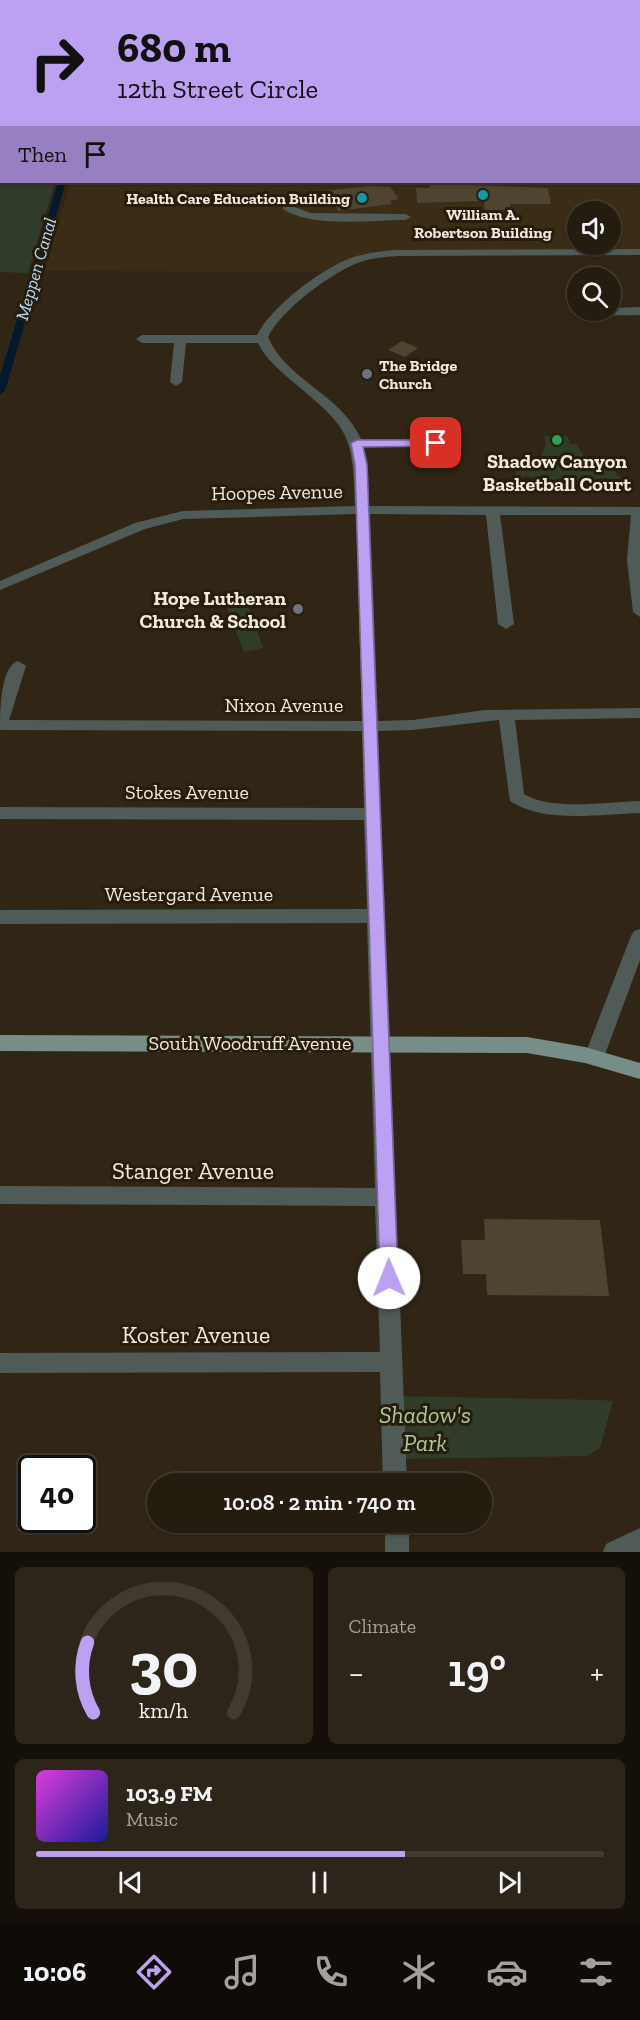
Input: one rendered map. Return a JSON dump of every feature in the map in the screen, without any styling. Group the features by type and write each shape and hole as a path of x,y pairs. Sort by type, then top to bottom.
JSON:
{"main road":[{"name":"South Woodruff Avenue","path":"0,1042 527,1045 594,1057 640,1071"}],"street":[{"path":"287,207 296,213 310,216 405,217"},
{"path":"395,1473 361,465 357,443 341,417 269,352 262,339 264,328 286,306 335,272 364,258 397,253 640,252"},
{"path":"621,311 640,311"},
{"path":"142,339 262,339"},
{"path":"176,382 180,339"},
{"path":"357,443 436,443"},
{"path":"492,510 506,624"},
{"path":"639,511 634,560 640,612"},
{"name":"Hoopes Avenue","path":"0,586 140,526 168,518 218,512 639,511"},
{"path":"0,724 18,666"},
{"name":"Nixon Avenue","path":"0,724 370,726 413,725 461,718 506,715 640,713"},
{"path":"506,715 516,797 521,803 543,808 640,807"},
{"name":"Stokes Avenue","path":"0,813 374,814"},
{"name":"Westergard Avenue","path":"0,917 377,916"},
{"path":"594,1057 640,936"},
{"name":"Stanger Avenue","path":"0,1195 387,1197"},
{"name":"Koster Avenue","path":"0,1363 392,1362"},
{"path":"397,1533 398,1552"},
{"path":"615,1552 640,1540"}],"shaded area":[{"path":"70,183 640,183 640,252 621,252 621,201 567,201 567,252 397,253 364,258 335,272 45,271"}],"green space":[{"path":"0,183 55,183 28,273 0,272"},
{"path":"544,436 568,436 570,444 576,444 588,463 613,464 616,468 613,469 623,481 609,483 606,478 563,482 524,476 522,481 512,480 518,469 516,465 524,466 525,461 538,463 546,444"},
{"path":"235,588 243,591 263,648 244,652 222,595"},
{"name":"Shadow's Park","path":"393,1396 613,1401 600,1448 587,1456 395,1459"}],"building":[{"name":"William A. Robertson Building","path":"430,183 475,183 475,185 548,188 551,204 510,204 511,210 485,210 484,201 417,203 416,188 430,188"},
{"name":"Health Care Education Building","path":"371,186 390,187 399,199 390,201 392,204 338,211 335,205 330,206 321,191"},
{"path":"402,341 418,348 405,357 388,350"},
{"path":"484,1219 600,1220 609,1296 487,1295 486,1274 463,1274 461,1240 485,1240"}],"waterway":[{"name":"Meppen Canal","path":"0,391 62,183"}],"place":[{"name":"William A. Robertson Building","path":"483,195"},
{"name":"Health Care Education Building","path":"362,198"},
{"name":"The Bridge Church","path":"367,374"},
{"name":"Shadow Canyon Basketball Court","path":"557,440"},
{"name":"Hope Lutheran Church & School","path":"298,609"}],"route":[{"path":"389,1278 361,465 357,443 436,443"}]}
